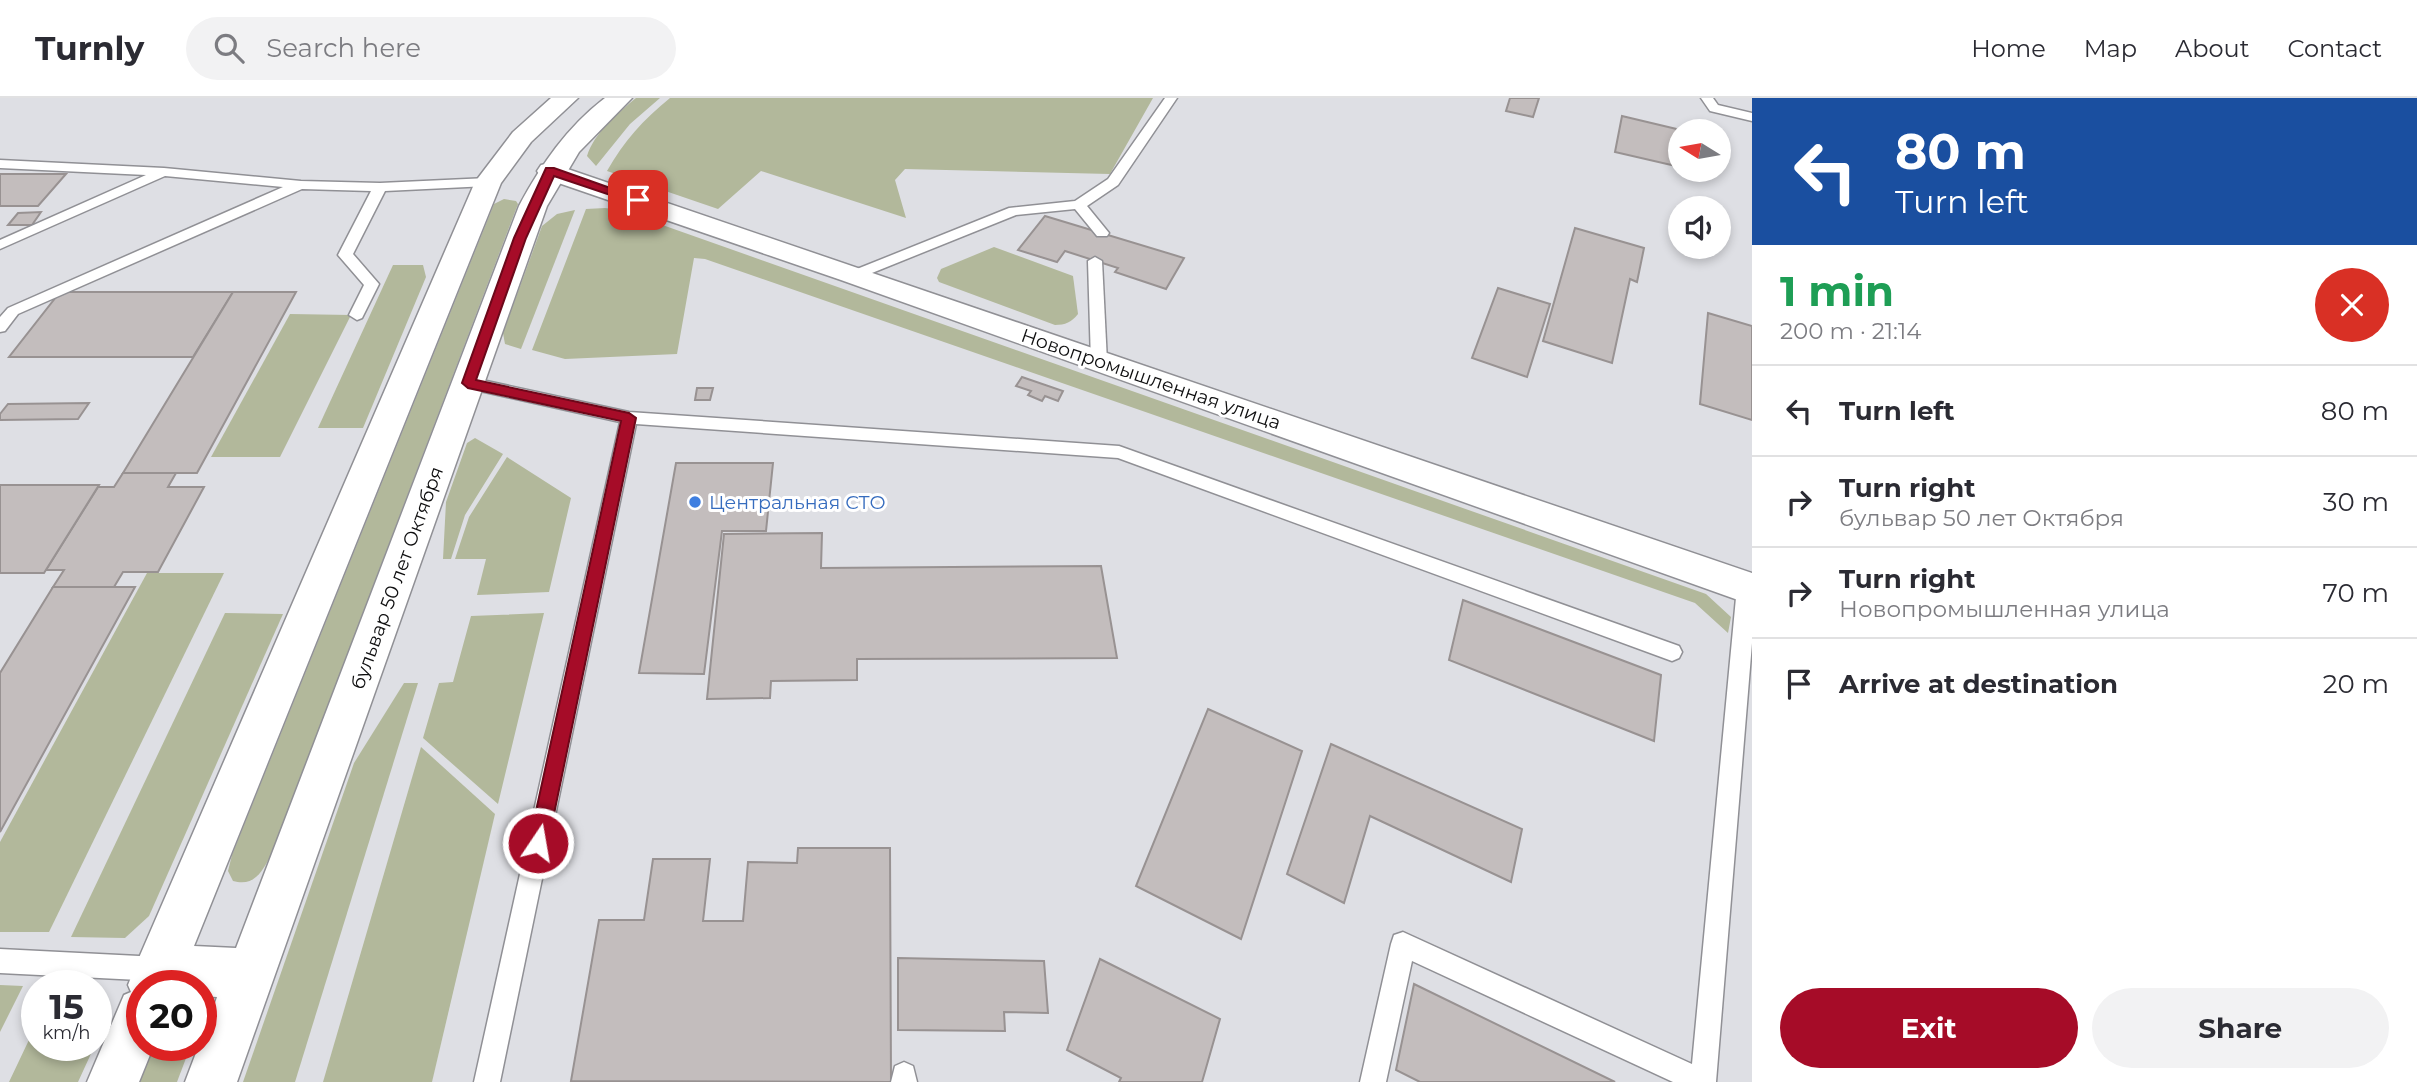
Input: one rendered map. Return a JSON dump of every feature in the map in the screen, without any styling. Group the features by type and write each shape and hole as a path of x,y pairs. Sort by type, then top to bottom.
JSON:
{"main road":[{"path":"160,970 488,182 522,137 566,98"},
{"name":"бульвар 50 лет Октября","path":"211,1082 520,238 550,171 576,135 620,98"},
{"name":"Новопромышленная улица","path":"550,171 857,274 1099,362 1750,588"},
{"path":"217,979 251,974"},
{"path":"113,1082 126,1051"}],"lane":[{"path":"857,274 1014,211 1080,205 1113,182 1171,98"},
{"path":"1707,98 1714,108 1752,117"},
{"path":"0,164 164,172 301,185 380,187 488,182"},
{"path":"0,245 164,172"},
{"path":"0,327 13,311 301,185"},
{"path":"358,315 372,284 345,255 380,187"},
{"path":"1080,205 1102,233"},
{"path":"1094,261 1099,362"},
{"path":"468,383 629,418 1119,452 1672,652"},
{"path":"487,1082 629,418"},
{"path":"1373,1082 1403,944 1702,1082 1750,588"},
{"path":"0,961 126,984"}],"green space":[{"path":"636,98 660,98 630,124 596,166 587,156 595,139 607,124"},
{"path":"670,98 1153,98 1110,174 905,169 895,180 906,218 761,171 718,209 607,171 635,132"},
{"path":"504,199 516,201 518,204 271,855 261,872 252,880 233,881 228,871 232,855 494,204"},
{"path":"586,209 620,210 1706,594 1731,617 1728,633 1695,603 705,259 694,258 677,354 565,359 532,350"},
{"path":"575,210 521,349 505,344 503,333 542,226 557,214"},
{"path":"994,247 1073,276 1078,314 1068,323 1055,325 939,282 937,278 941,269"},
{"path":"393,265 423,265 426,277 363,428 318,428"},
{"path":"290,314 351,315 280,457 211,457"},
{"path":"475,438 503,454 465,515 451,559 443,559 446,502 467,443"},
{"path":"507,457 571,498 549,592 477,595 486,559 455,559 469,517"},
{"path":"147,573 224,573 49,932 0,932 0,842"},
{"path":"225,613 283,614 149,916 125,938 71,937"},
{"path":"544,613 498,804 423,738 439,683 453,682 471,616"},
{"path":"404,683 418,683 295,1082 243,1082 354,763"},
{"path":"421,747 495,814 432,1082 323,1082"},
{"path":"0,985 21,986 21,990 0,1032"},
{"path":"21,1057 21,1061 88,1061 78,1082 9,1082"},
{"path":"147,1061 185,1061 177,1082 138,1082"}],"building":[{"path":"1510,98 1539,98 1533,117 1506,111"},
{"path":"1622,116 1668,127 1668,164 1615,152"},
{"path":"0,174 66,174 38,206 0,206"},
{"path":"41,212 32,225 8,225 18,213"},
{"path":"1045,216 1184,258 1166,289 1115,272 1118,268 1065,251 1057,262 1018,250"},
{"path":"1575,228 1644,248 1637,282 1630,279 1612,363 1543,341"},
{"path":"1498,288 1550,304 1527,377 1472,358"},
{"path":"60,292 233,292 193,357 9,357"},
{"path":"233,292 296,292 197,473 123,473"},
{"path":"1708,313 1752,326 1752,420 1700,404"},
{"path":"1022,377 1063,391 1058,401 1045,396 1042,401 1028,395 1031,391 1016,386"},
{"path":"697,388 713,388 710,400 695,400"},
{"path":"89,403 78,419 0,420 0,414 8,404"},
{"path":"676,463 773,463 766,531 722,531 704,674 639,673"},
{"path":"123,473 176,473 168,487 204,487 158,572 123,572 114,587 53,587 64,570 46,570 98,487 114,487"},
{"path":"0,485 99,485 44,573 0,573"},
{"path":"822,533 821,568 1101,566 1117,658 857,659 857,680 771,681 770,698 707,699 724,534"},
{"path":"53,587 135,587 0,832 0,673"},
{"path":"1463,600 1661,675 1654,741 1449,660"},
{"path":"1208,709 1302,751 1241,939 1136,886"},
{"path":"1331,744 1522,829 1511,882 1370,816 1344,903 1287,874"},
{"path":"798,848 890,848 891,1082 571,1081 599,920 644,920 653,859 710,859 703,921 743,921 748,862 797,863"},
{"path":"898,958 1044,961 1048,1013 1004,1012 1005,1031 898,1030"},
{"path":"1100,959 1220,1019 1202,1082 1119,1082 1121,1078 1067,1050"},
{"path":"1414,984 1615,1082 1420,1082 1396,1070"}],"place":[{"name":"Центральная СТО","path":"695,502"}],"route":[{"path":"538,843 629,418 468,383 520,238 550,171 638,200"}]}
